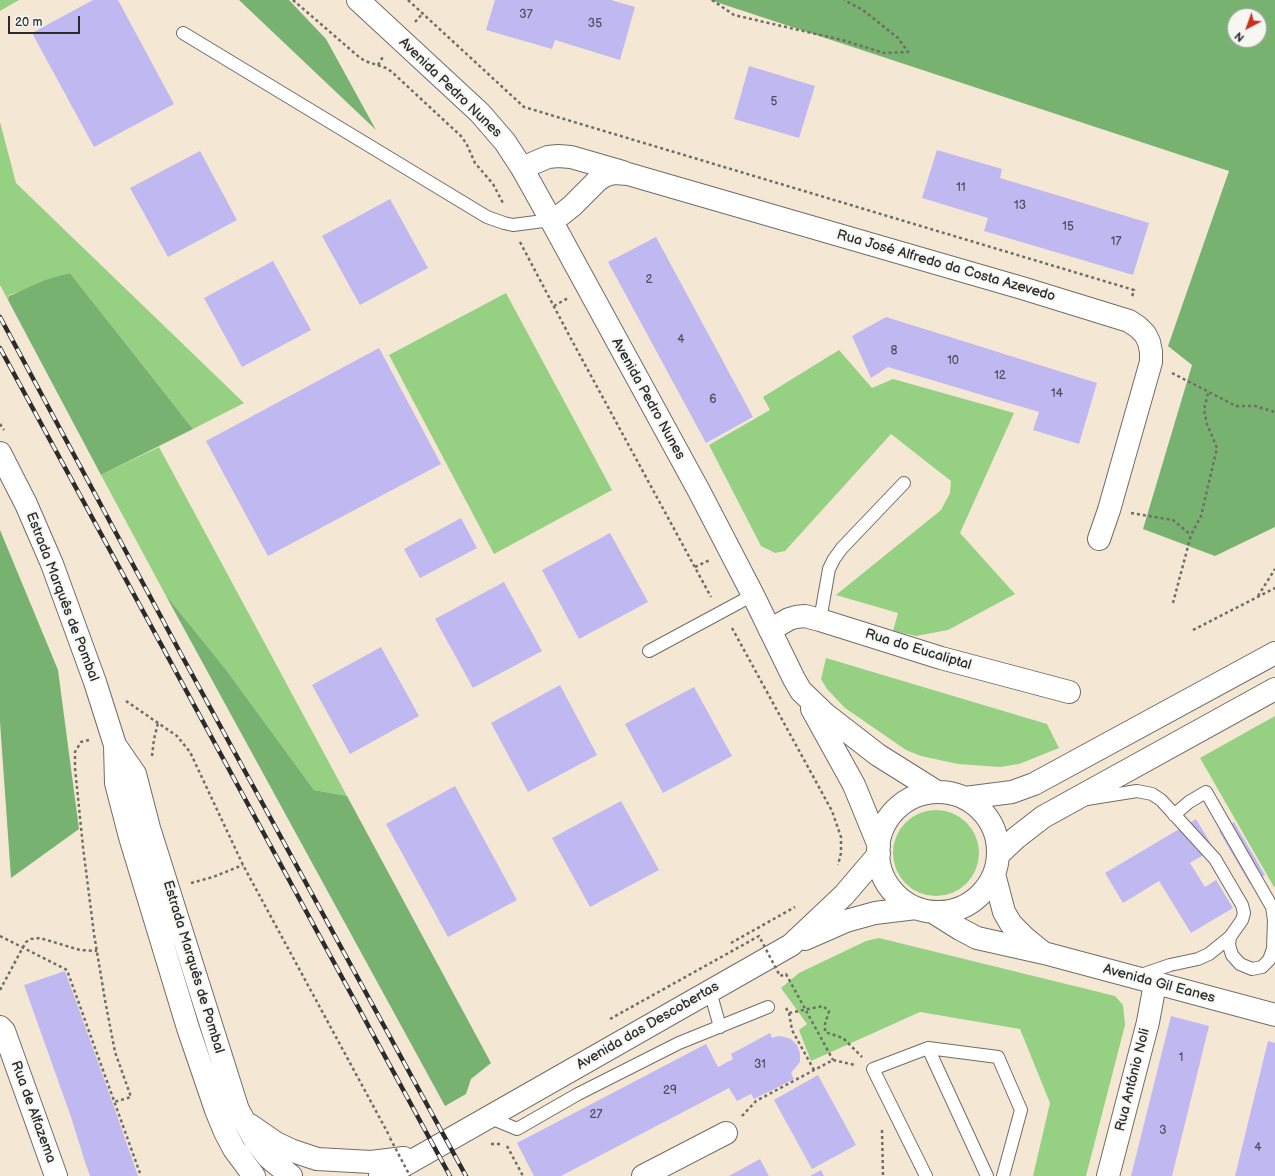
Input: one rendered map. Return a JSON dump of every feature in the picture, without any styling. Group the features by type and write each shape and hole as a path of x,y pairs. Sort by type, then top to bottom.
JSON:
{"main road":[{"name":"Avenida Pedro Nunes","path":"358,0 480,113 505,142 522,168 699,491 801,691 825,714 872,750 937,792"},
{"path":"522,168 548,157 558,156 571,157 628,174"},
{"name":"Rua José Alfredo da Costa Azevedo","path":"551,220 572,206 598,180 606,175 614,173 628,174 1022,288 1129,321 1147,338 1151,352 1151,362 1109,510 1099,539"},
{"name":"Estrada Marquês de Pombal","path":"0,453 26,504 52,564 95,682 115,745 116,783 130,837 188,1028 216,1110 234,1149 254,1176"},
{"name":"Rua do Eucaliptal","path":"770,630 796,617 805,616 941,658 1069,692"},
{"path":"965,798 1012,792 1034,784 1275,653"},
{"path":"791,945 846,921 875,913 925,910 951,911 968,904 984,892 997,864 1016,838 1043,817 1275,690"},
{"path":"801,691 854,785 879,850"},
{"name":"Estrada Marquês de Pombal","path":"115,745 135,774 149,828 238,1110 256,1142 268,1158 291,1176"},
{"path":"925,910 900,898 889,885 881,870 879,850 880,838 886,823 896,809 911,798 929,792 948,792 965,798 980,808 990,822 997,837 997,864 1000,903 1008,918 1025,938 1044,953"},
{"name":"Avenida das Descobertas","path":"395,1175 419,1156 791,945 844,895 879,850"},
{"name":"Avenida Gil Eanes","path":"925,910 977,938 1044,953 1275,1015"},
{"name":"Rua António Noli","path":"1108,1176 1148,1022 1155,984"},
{"name":"Rua de Alfazema","path":"0,1027 4,1030 56,1176"},
{"path":"244,1120 276,1143 293,1151 317,1159 371,1162 419,1156"},
{"path":"642,1176 726,1133"}],"lane":[{"path":"183,33 487,217 513,225 551,220"},
{"path":"820,620 829,569 834,559 842,548 904,483"},
{"path":"649,651 753,595"},
{"path":"1070,802 1137,791 1152,794 1161,800 1215,859 1242,905 1244,913 1242,920 1230,937 1209,954 1198,959 1170,965 1134,978"},
{"path":"1174,815 1189,802 1206,792 1272,907 1274,920 1273,949 1269,960 1262,967 1252,969 1240,964 1232,955 1229,945 1230,937"},
{"path":"710,991 720,1027"},
{"path":"488,1117 517,1129 592,1087 679,1043 768,1007"},
{"path":"928,1048 987,1176"},
{"path":"926,1176 873,1068 928,1048 998,1057 1021,1110 1003,1176"}],"path":[{"path":"293,0 359,57 392,72 462,137 474,163 486,174 500,196"},
{"path":"408,0 524,106 1134,290 1129,321"},
{"path":"712,0 734,15 842,40 884,53 908,52 898,38 863,10 844,0"},
{"path":"524,250 712,599"},
{"path":"1151,362 1208,393 1236,406 1255,406 1275,412"},
{"path":"1173,603 1191,535 1201,516 1217,448 1207,424 1204,410 1208,393"},
{"path":"1109,510 1173,520 1191,535"},
{"path":"1258,597 1275,569"},
{"path":"1193,630 1275,588"},
{"path":"733,630 832,811 841,837 841,853 837,866"},
{"path":"125,700 176,736 190,752 243,865 390,1138 395,1175"},
{"path":"114,1102 131,1097 115,1052 97,951 83,847 75,768 75,752 81,742 87,740 115,745"},
{"path":"168,889 213,877 243,865"},
{"path":"731,943 799,904"},
{"path":"0,936 22,949 67,970 141,1176"},
{"path":"610,1019 759,936 780,976 786,974 833,1060"},
{"path":"0,990 26,942 31,939 40,938 80,950 97,951"},
{"path":"786,1006 789,1013 792,1030 814,1070"},
{"path":"789,1013 823,1006 828,1011 825,1032 843,1038 873,1068"},
{"path":"756,1101 833,1060 873,1068"},
{"path":"882,1129 883,1176"},
{"path":"506,1144 523,1176"}],"green space":[{"path":"0,0 19,0 0,11"},
{"path":"239,0 289,0 326,39 376,130"},
{"path":"710,0 1275,0 1275,527 1215,556 1143,529 1192,365 1168,346 1229,171"},
{"path":"0,122 16,183 244,403 193,429 70,273 9,295 8,300 0,285"},
{"path":"70,273 193,429 101,475 8,300 9,296 45,280"},
{"path":"506,293 612,490 494,554 389,355"},
{"path":"839,350 872,388 893,379 1014,413 960,533 1015,594 948,630 916,636 893,631 898,613 836,595 941,510 950,493 951,481 891,434 785,551 775,553 761,546 709,445 770,410 763,397"},
{"path":"159,447 347,796 314,790 227,671 165,594 101,475"},
{"path":"0,530 58,670 79,829 11,878 0,722"},
{"path":"165,594 227,671 314,790 347,796 491,1063 471,1079 466,1094 445,1106"},
{"path":"826,658 1047,724 1059,748 1019,764 1000,767 958,764 921,756 906,750 845,708 827,689 821,679"},
{"path":"1275,716 1275,886 1274,887 1200,758"},
{"path":"936,810 953,813 967,822 976,836 979,853 976,870 967,884 953,893 936,896 919,893 905,884 896,870 893,853 896,836 905,822 919,813"},
{"path":"879,938 1115,996 1123,1005 1125,1025 1086,1176 1033,1176 1050,1103 1020,1029 920,1012 811,1061 799,1030 807,1024 781,988 799,973 866,941"}],"building":[{"path":"93,0 118,0 174,104 94,147 32,33"},
{"path":"495,0 611,0 635,7 620,60 555,40 552,49 486,30"},
{"path":"749,66 815,86 799,138 734,119"},
{"path":"937,150 1002,169 1000,178 1149,223 1133,275 984,231 988,218 922,198"},
{"path":"200,151 237,220 168,257 130,188"},
{"path":"390,199 428,268 360,305 322,236"},
{"path":"656,237 753,417 706,443 608,262"},
{"path":"273,261 311,330 242,367 204,298"},
{"path":"886,317 1097,383 1079,444 1033,430 1039,412 888,367 871,378 852,336"},
{"path":"379,348 441,464 268,556 206,441"},
{"path":"461,518 477,548 420,578 404,549"},
{"path":"610,533 648,602 579,639 542,570"},
{"path":"504,582 542,651 473,688 435,619"},
{"path":"381,647 419,716 350,754 312,685"},
{"path":"560,685 597,755 528,792 491,723"},
{"path":"694,687 732,756 663,793 625,724"},
{"path":"455,786 517,900 448,937 386,824"},
{"path":"621,801 659,870 590,907 552,838"},
{"path":"1196,819 1214,849 1190,863 1205,887 1216,880 1233,908 1191,933 1159,881 1123,903 1105,873"},
{"path":"1234,822 1265,875 1250,884 1219,831"},
{"path":"65,971 138,1176 90,1176 85,1162 71,1117 24,985"},
{"path":"1171,1016 1209,1026 1172,1176 1131,1176"},
{"path":"770,1033 772,1038 778,1036 784,1037 791,1039 797,1045 800,1053 800,1062 791,1073 794,1079 754,1099 751,1094 737,1101 729,1088 561,1176 534,1176 517,1143 706,1044 718,1067 733,1059 731,1054"},
{"path":"1268,1041 1275,1043 1275,1176 1235,1176"},
{"path":"818,1075 856,1145 812,1169 774,1100"},
{"path":"760,1159 769,1176 729,1176"},
{"path":"821,1170 824,1176 810,1176"}],"railway":[{"path":"0,317 182,656 466,1176"},
{"path":"0,348 450,1176"}]}
